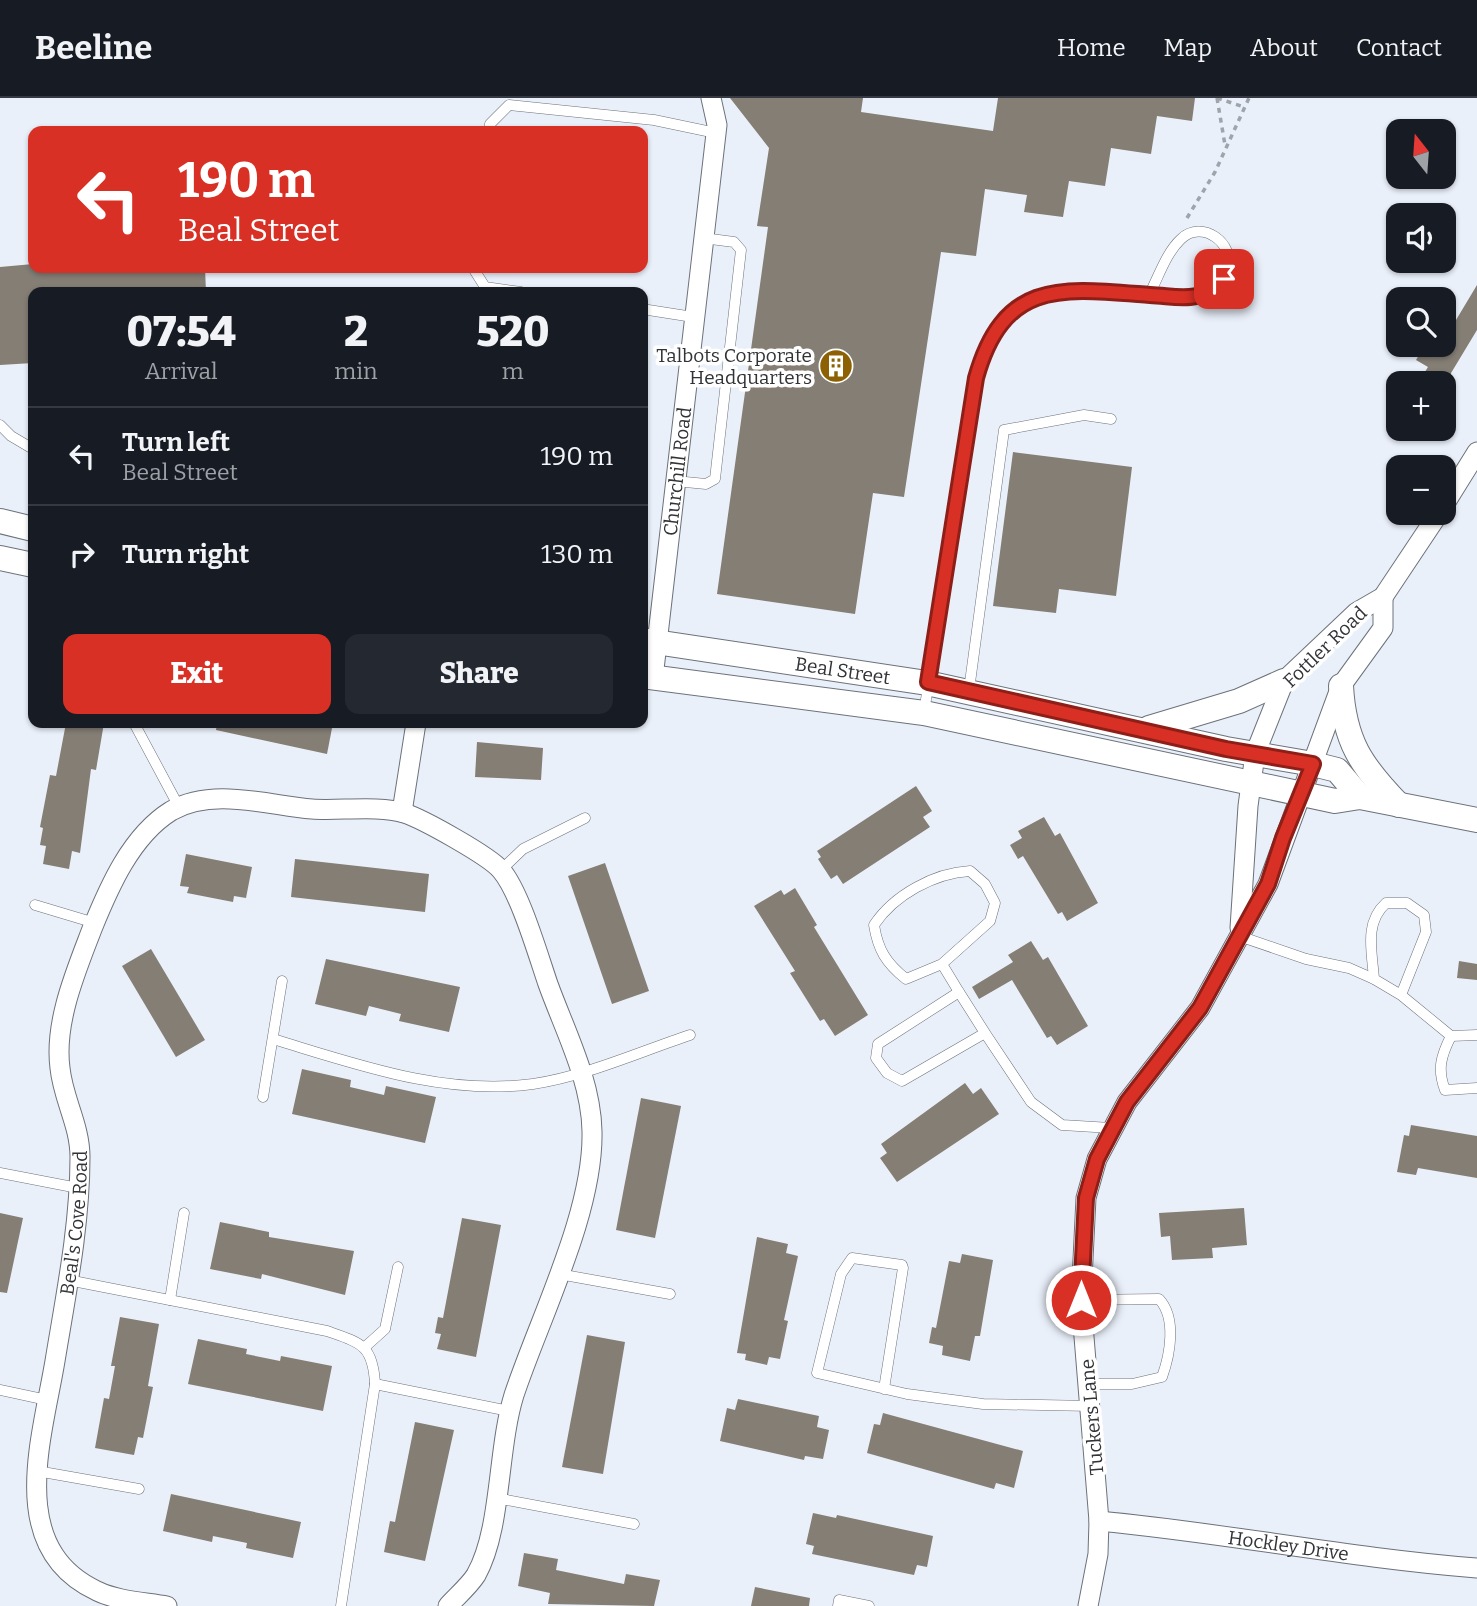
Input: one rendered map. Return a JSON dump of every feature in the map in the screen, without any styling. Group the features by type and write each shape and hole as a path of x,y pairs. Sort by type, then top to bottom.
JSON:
{"street":[{"name":"Churchill Road","path":"648,677 650,641 675,481 716,133 716,111 711,98"},
{"path":"1456,486 1477,452"},
{"path":"0,521 28,528"},
{"name":"Fottler Road","path":"1251,784 1255,754 1284,681 1357,612 1383,597 1431,525"},
{"path":"0,558 28,564"},
{"name":"Fottler Road","path":"1303,793 1340,686 1383,628 1383,597"},
{"name":"Beal Street","path":"650,641 928,682 1255,754 1313,764 1337,770 1360,797"},
{"name":"Beal Street","path":"648,677 924,713 1335,801 1360,797 1477,820"},
{"path":"1146,729 1240,701 1284,681"},
{"path":"1340,686 1345,727 1352,746 1376,782 1399,806"},
{"path":"402,812 415,728"},
{"name":"Tuckers Lane","path":"1239,936 1251,784"},
{"name":"Tuckers Lane","path":"1088,1606 1096,1565 1099,1521 1092,1406 1081,1300 1086,1198 1097,1159 1111,1128 1127,1102 1200,1008 1268,884 1283,838 1303,793"},
{"name":"Beal's Cove Road","path":"167,1606 100,1593 59,1567 43,1536 38,1508 37,1470 68,1280 80,1155 77,1124 60,1069 60,1043 75,976 95,923 122,866 145,831 191,801 244,800 312,809 402,812 467,846 501,870 526,920 589,1099 593,1134 575,1231 509,1411 503,1437 494,1521 476,1575 448,1606"},
{"name":"Hockley Drive","path":"1099,1521 1180,1529 1353,1556 1477,1568"}],"lane":[{"path":"490,126 509,105 654,120 716,133"},
{"path":"924,713 976,378 984,351 999,325 1037,295 1086,291 1187,299 1207,294 1224,279 1229,267 1222,243 1208,232 1196,231 1182,237 1170,253 1150,295"},
{"path":"675,481 706,485 715,479 729,358 741,250 734,242 702,238"},
{"path":"648,310 693,317"},
{"path":"969,691 1004,430 1084,415 1111,419"},
{"path":"0,425 11,436 28,446"},
{"path":"137,728 179,807"},
{"path":"501,870 523,849 585,818"},
{"path":"970,871 985,884 995,903 990,922 942,964 906,979 888,965 877,944 874,925 882,913 925,883 950,872 970,871"},
{"path":"1374,979 1370,935 1375,913 1387,903 1407,903 1424,915 1426,932 1401,995"},
{"path":"35,905 95,923"},
{"path":"1239,936 1306,959 1349,968 1401,995 1451,1036 1477,1035"},
{"path":"942,964 1031,1102 1062,1125 1111,1128"},
{"path":"263,1097 282,981"},
{"path":"959,992 878,1044 876,1058 887,1073 902,1081 985,1033"},
{"path":"273,1039 396,1076 476,1085 532,1084 581,1073 690,1035"},
{"path":"1451,1036 1441,1055 1439,1075 1445,1090 1477,1087"},
{"path":"0,1173 78,1188"},
{"path":"170,1300 184,1213"},
{"path":"884,1389 903,1268 902,1265 852,1258 841,1274 817,1373 884,1389 983,1404 1092,1406"},
{"path":"365,1347 385,1329 398,1267"},
{"path":"558,1274 670,1294"},
{"path":"68,1280 327,1331 365,1347 374,1363 375,1384 341,1606"},
{"path":"1081,1300 1159,1298 1166,1306 1169,1328 1168,1356 1162,1377 1132,1384 1090,1384"},
{"path":"375,1384 509,1411"},
{"path":"0,1390 47,1400"},
{"path":"37,1470 139,1489"},
{"path":"496,1498 634,1524"},
{"path":"838,1606 839,1600 869,1606"}],"path":[{"path":"1226,147 1217,98 1244,107"},
{"path":"1185,221 1215,172 1249,98"}],"building":[{"path":"730,98 863,98 861,112 993,131 998,98 1195,98 1192,121 1157,116 1151,154 1111,148 1105,186 1069,181 1063,217 1024,212 1027,195 985,189 976,256 941,252 904,497 873,493 855,614 717,594 768,227 757,226 769,148"},
{"path":"28,264 28,273 205,273 206,287 28,287 28,363 0,365 0,267"},
{"path":"1477,285 1477,330 1452,371 1426,371 1428,367 1416,360 1418,357 1456,357 1456,320"},
{"path":"1013,452 1132,467 1116,596 1059,589 1056,613 993,606"},
{"path":"65,728 103,728 96,770 91,769 80,853 72,851 69,869 43,864 46,846 40,845 43,828 40,827 50,775 56,776"},
{"path":"216,728 332,728 327,754"},
{"path":"477,742 543,748 541,780 475,777"},
{"path":"916,786 932,811 923,817 930,827 843,884 837,875 831,879 818,859 821,857 817,851"},
{"path":"1044,817 1055,836 1060,833 1098,903 1067,921 1062,912 1058,914 1023,856 1018,859 1010,845 1022,838 1018,831"},
{"path":"186,854 252,867 246,898 234,896 233,902 187,893 189,887 180,886"},
{"path":"295,859 429,874 425,912 291,897"},
{"path":"605,863 649,991 612,1004 568,876"},
{"path":"795,888 817,925 814,927 868,1015 835,1036 824,1019 820,1021 790,973 795,971 754,906 781,890 784,895"},
{"path":"1031,941 1043,960 1048,957 1088,1026 1057,1045 1051,1036 1047,1038 1012,980 979,999 972,987 1013,962 1008,955"},
{"path":"151,949 205,1040 176,1057 122,966"},
{"path":"326,959 460,987 449,1032 399,1021 401,1014 369,1006 366,1016 315,1004"},
{"path":"1459,961 1477,964 1477,980 1457,978"},
{"path":"302,1069 351,1080 350,1087 384,1095 386,1086 436,1097 425,1143 292,1114"},
{"path":"965,1083 973,1094 981,1088 999,1114 897,1182 880,1158 887,1153 881,1144"},
{"path":"641,1098 681,1106 655,1238 616,1230"},
{"path":"1411,1125 1477,1136 1477,1178 1418,1168 1416,1175 1397,1172 1404,1135 1409,1136"},
{"path":"1244,1208 1247,1245 1212,1248 1213,1258 1172,1260 1170,1236 1161,1237 1159,1213"},
{"path":"0,1213 23,1218 7,1293 0,1292"},
{"path":"462,1218 501,1225 476,1357 437,1349 441,1334 435,1333 438,1317 443,1318"},
{"path":"220,1222 269,1232 269,1237 354,1251 345,1295 262,1274 261,1279 210,1269"},
{"path":"757,1237 788,1244 786,1253 798,1256 784,1320 788,1321 780,1359 769,1357 767,1365 745,1360 746,1354 737,1353"},
{"path":"962,1254 993,1260 980,1336 975,1336 970,1361 942,1355 943,1346 929,1343 932,1327 936,1328 949,1261 960,1263"},
{"path":"120,1317 159,1324 148,1386 153,1387 143,1438 138,1437 134,1455 95,1448 104,1398 109,1399 115,1366 111,1366"},
{"path":"587,1335 625,1342 603,1474 562,1467"},
{"path":"198,1339 247,1349 246,1354 280,1361 281,1356 332,1366 323,1411 188,1384"},
{"path":"738,1399 819,1416 817,1427 829,1430 823,1459 805,1456 804,1460 720,1441 727,1408 735,1410"},
{"path":"883,1413 1023,1451 1014,1488 996,1483 994,1489 867,1453 874,1424 880,1425"},
{"path":"415,1422 454,1430 425,1561 384,1552 390,1521 395,1522"},
{"path":"171,1494 301,1522 293,1558 246,1548 247,1543 213,1536 212,1542 163,1531"},
{"path":"813,1513 836,1518 837,1515 933,1536 927,1567 917,1565 914,1575 812,1554 814,1546 806,1544"},
{"path":"524,1553 558,1559 556,1570 624,1584 626,1574 660,1580 654,1606 548,1604 550,1593 518,1586"},
{"path":"755,1587 810,1598 809,1606 751,1606"}],"place":[{"name":"Talbots Corporate Headquarters","path":"836,366"}],"route":[{"path":"1081,1300 1086,1198 1097,1159 1127,1102 1200,1008 1268,884 1283,838 1313,764 1226,749 928,682 976,378 984,351 999,325 1037,295 1059,291 1086,291 1187,299 1207,294 1224,279"}]}
